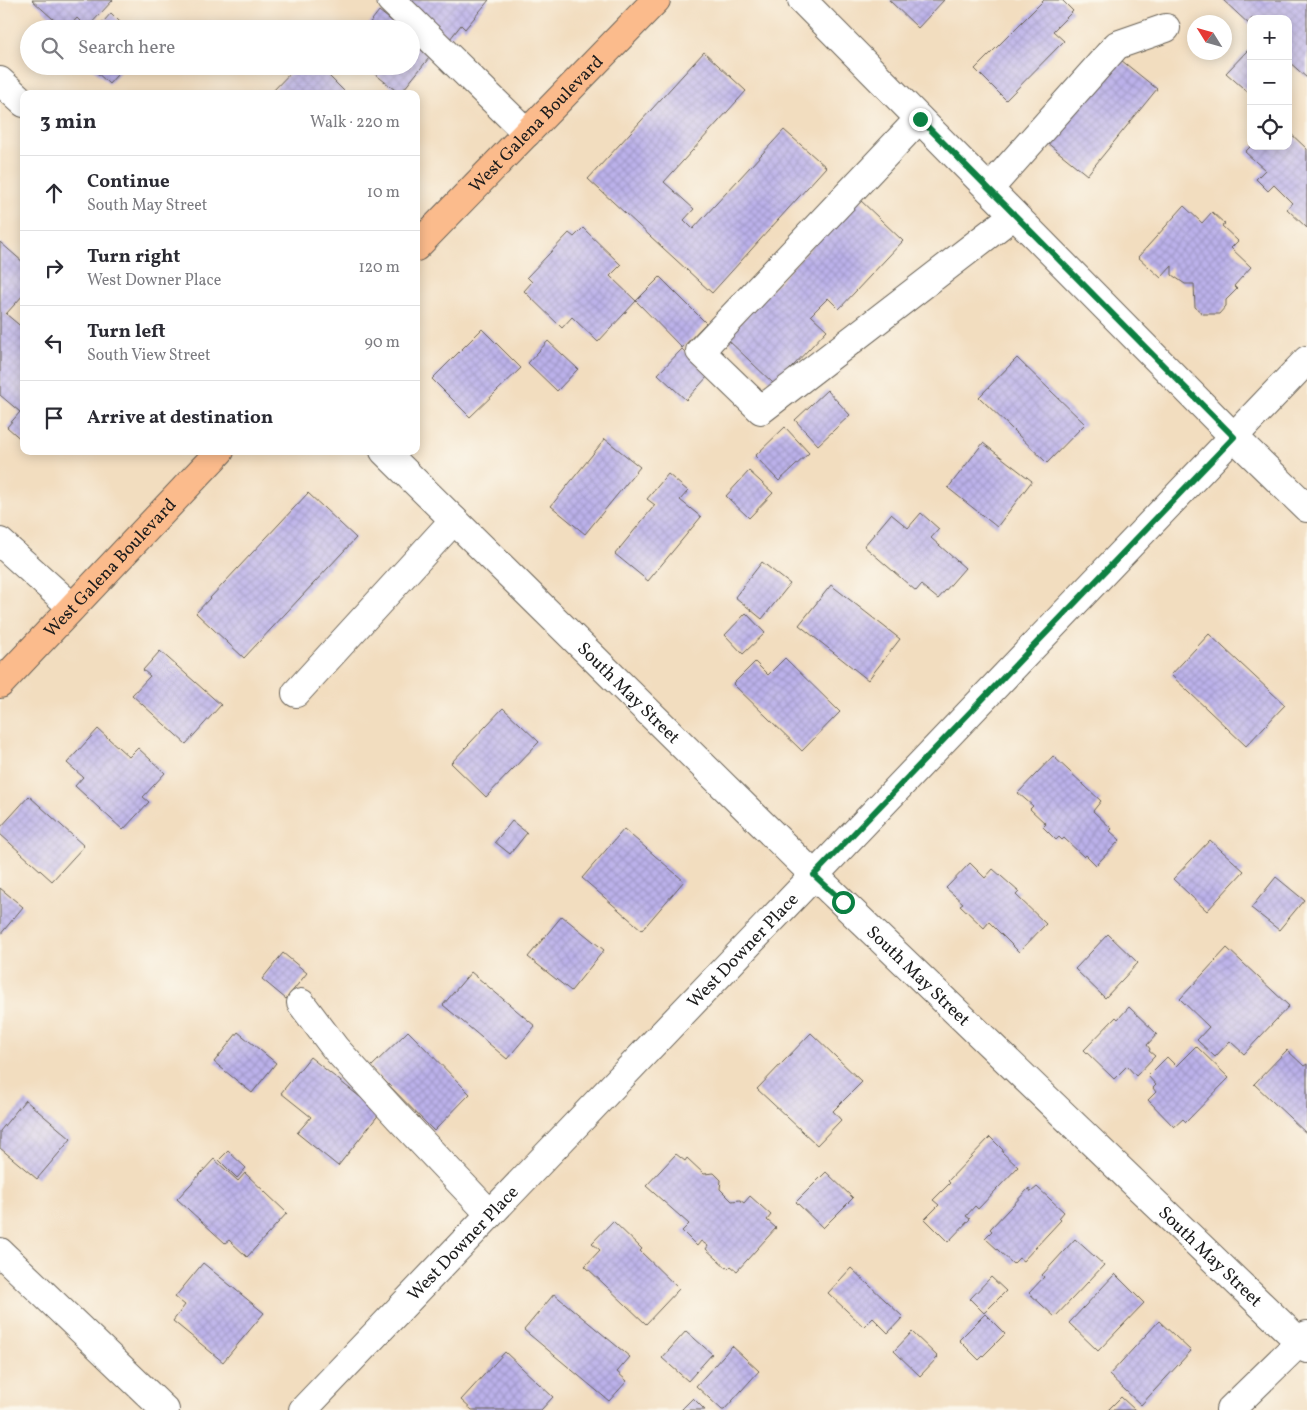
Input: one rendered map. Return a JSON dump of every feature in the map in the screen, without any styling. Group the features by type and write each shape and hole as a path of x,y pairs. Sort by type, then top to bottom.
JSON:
{"main road":[{"name":"West Galena Boulevard","path":"420,243 656,0"},
{"name":"West Galena Boulevard","path":"1,681 216,455"}],"street":[{"path":"391,0 411,20"},
{"path":"802,0 1234,437 1307,508"},
{"path":"420,28 527,133"},
{"path":"989,189 1117,45 1166,28"},
{"path":"0,81 20,100"},
{"path":"920,119 700,351 760,410 1014,215"},
{"name":"West Downer Place","path":"302,1410 1307,360"},
{"name":"South May Street","path":"388,455 814,875 1305,1342"},
{"path":"296,693 454,520"},
{"path":"0,542 72,607"},
{"path":"301,1003 335,1048 490,1214"},
{"path":"0,1252 165,1410"},
{"path":"1230,1410 1305,1342"}],"building":[{"path":"32,0 113,0 94,20 79,20 77,18 75,20 54,20"},
{"path":"404,0 489,0 465,29 461,25 450,39"},
{"path":"889,0 944,0 918,28"},
{"path":"1044,0 1062,0 1073,11 1053,31 1064,41 1006,100 975,69"},
{"path":"1223,0 1307,0 1307,78 1292,65 1292,15 1247,15 1247,22"},
{"path":"379,11 390,20 372,20"},
{"path":"111,13 118,20 105,20"},
{"path":"420,43 433,53 420,69"},
{"path":"1247,51 1247,91 1226,73"},
{"path":"704,52 746,91 664,182 694,209 684,220 693,229 784,130 826,167 712,293 588,179"},
{"path":"1116,56 1157,89 1087,175 1046,142"},
{"path":"100,75 117,75 109,84"},
{"path":"288,75 328,75 343,90 274,90"},
{"path":"376,75 415,75 403,90 395,90"},
{"path":"1292,135 1307,149 1307,228 1287,209 1292,203 1274,185 1268,191 1256,179 1265,170 1245,152 1247,150 1292,150"},
{"path":"858,198 903,241 839,309 828,298 811,315 827,330 775,385 726,338"},
{"path":"1184,206 1202,223 1212,212 1225,224 1222,226 1238,241 1231,248 1251,267 1234,286 1237,289 1226,300 1226,306 1219,314 1203,314 1195,307 1194,284 1185,284 1172,275 1172,266 1161,278 1138,257"},
{"path":"583,228 621,265 610,276 636,301 598,342 572,317 562,328 524,291 532,282 527,277 569,233 574,237"},
{"path":"0,242 20,260 20,298 6,314 20,326 20,412 0,395"},
{"path":"660,277 706,323 682,348 636,301"},
{"path":"482,329 521,368 470,417 432,379"},
{"path":"548,341 578,369 557,391 528,363"},
{"path":"682,349 709,375 686,400 658,374"},
{"path":"1017,358 1085,424 1047,463 979,397"},
{"path":"827,390 850,415 818,445 795,420"},
{"path":"20,412 20,438 7,427"},
{"path":"785,427 809,453 779,481 755,456"},
{"path":"605,439 640,467 585,534 551,506"},
{"path":"983,443 1032,481 997,527 948,488"},
{"path":"749,471 773,493 749,518 726,496"},
{"path":"668,474 688,491 680,500 701,517 648,581 615,554 655,505 647,499"},
{"path":"308,493 356,538 244,658 196,613"},
{"path":"921,513 939,529 931,538 965,568 938,599 921,585 916,591 864,546 891,514 908,528"},
{"path":"762,562 790,584 762,619 735,597"},
{"path":"831,585 900,639 868,680 799,625"},
{"path":"746,613 765,633 743,654 725,635"},
{"path":"1209,634 1285,705 1246,746 1171,675"},
{"path":"160,651 221,705 186,744 132,695 150,676 143,670"},
{"path":"785,658 840,712 802,751 733,684 755,662 768,675"},
{"path":"503,708 539,742 486,797 451,763"},
{"path":"98,729 129,757 138,748 165,773 143,797 149,802 123,830 75,786 83,777 67,763"},
{"path":"1053,756 1101,801 1093,811 1112,829 1110,831 1120,840 1096,865 1086,855 1084,857 1064,838 1062,840 1059,837 1056,840 1043,827 1046,824 1030,809 1033,806 1018,793"},
{"path":"29,796 84,846 52,881 0,834 0,828"},
{"path":"512,821 527,833 510,854 495,842"},
{"path":"624,829 684,881 642,930 582,878"},
{"path":"1210,840 1244,871 1207,911 1173,879"},
{"path":"970,863 985,878 993,869 1019,892 1016,895 1046,924 1019,952 989,922 984,928 960,905 963,903 946,888"},
{"path":"1276,877 1304,900 1279,930 1251,908"},
{"path":"0,888 23,907 0,935"},
{"path":"562,916 604,950 571,991 528,957"},
{"path":"1108,934 1138,963 1105,998 1075,969"},
{"path":"1227,948 1289,1006 1244,1054 1230,1041 1215,1057 1197,1040 1209,1027 1180,999"},
{"path":"283,953 307,973 286,999 262,979"},
{"path":"471,972 535,1026 507,1059 443,1005"},
{"path":"1129,1007 1157,1034 1147,1045 1150,1049 1149,1051 1155,1056 1136,1076 1127,1066 1114,1079 1084,1050 1116,1017 1118,1019"},
{"path":"408,1031 470,1094 434,1131 371,1067"},
{"path":"238,1032 276,1063 252,1093 214,1062"},
{"path":"811,1033 862,1082 833,1111 841,1120 817,1145 757,1089"},
{"path":"1196,1046 1229,1078 1186,1122 1183,1119 1174,1127 1148,1100 1156,1092 1153,1088 1156,1085 1148,1076 1167,1057 1176,1066"},
{"path":"1287,1050 1304,1066 1307,1064 1307,1134 1254,1084"},
{"path":"310,1057 380,1113 338,1166 297,1133 311,1117 281,1093"},
{"path":"25,1100 71,1139 37,1179 0,1148 0,1131"},
{"path":"990,1137 1018,1167 978,1209 975,1206 966,1216 970,1219 948,1242 925,1219 939,1205 933,1200 950,1183 948,1181"},
{"path":"228,1151 246,1168 237,1178 219,1160"},
{"path":"676,1154 685,1161 687,1158 704,1174 714,1173 721,1180 720,1189 732,1201 740,1200 744,1203 750,1196 771,1215 767,1220 776,1228 737,1271 731,1266 728,1269 706,1249 708,1246 701,1241 697,1246 682,1231 689,1224 646,1186"},
{"path":"214,1159 238,1181 245,1173 287,1213 247,1257 229,1240 225,1243 177,1199"},
{"path":"826,1172 853,1198 823,1228 796,1202"},
{"path":"1037,1187 1064,1212 1059,1218 1061,1220 1023,1261 1019,1258 1013,1264 985,1238 992,1231 990,1229 1029,1188 1031,1192"},
{"path":"613,1221 642,1249 640,1251 679,1289 646,1324 585,1266 600,1250 592,1243"},
{"path":"1075,1239 1104,1265 1055,1317 1029,1293 1044,1277 1042,1275"},
{"path":"203,1263 264,1313 223,1362 173,1321 185,1305 175,1297"},
{"path":"851,1268 903,1317 888,1333 873,1318 864,1327 828,1293"},
{"path":"1115,1274 1144,1303 1098,1351 1069,1323"},
{"path":"991,1277 1006,1291 984,1313 970,1299"},
{"path":"554,1294 630,1357 617,1372 627,1381 609,1401 524,1330"},
{"path":"985,1314 1005,1334 979,1360 959,1340"},
{"path":"1159,1321 1191,1351 1141,1405 1109,1375"},
{"path":"686,1331 712,1354 688,1381 662,1358"},
{"path":"912,1332 938,1357 920,1376 894,1351"},
{"path":"732,1346 759,1371 722,1410 696,1386"},
{"path":"505,1352 553,1397 541,1410 472,1410 461,1400"},
{"path":"1121,1397 1135,1410 1108,1410"},
{"path":"693,1398 705,1410 681,1410"}],"route":[{"path":"843,902 814,875 1234,437 920,119"}]}
